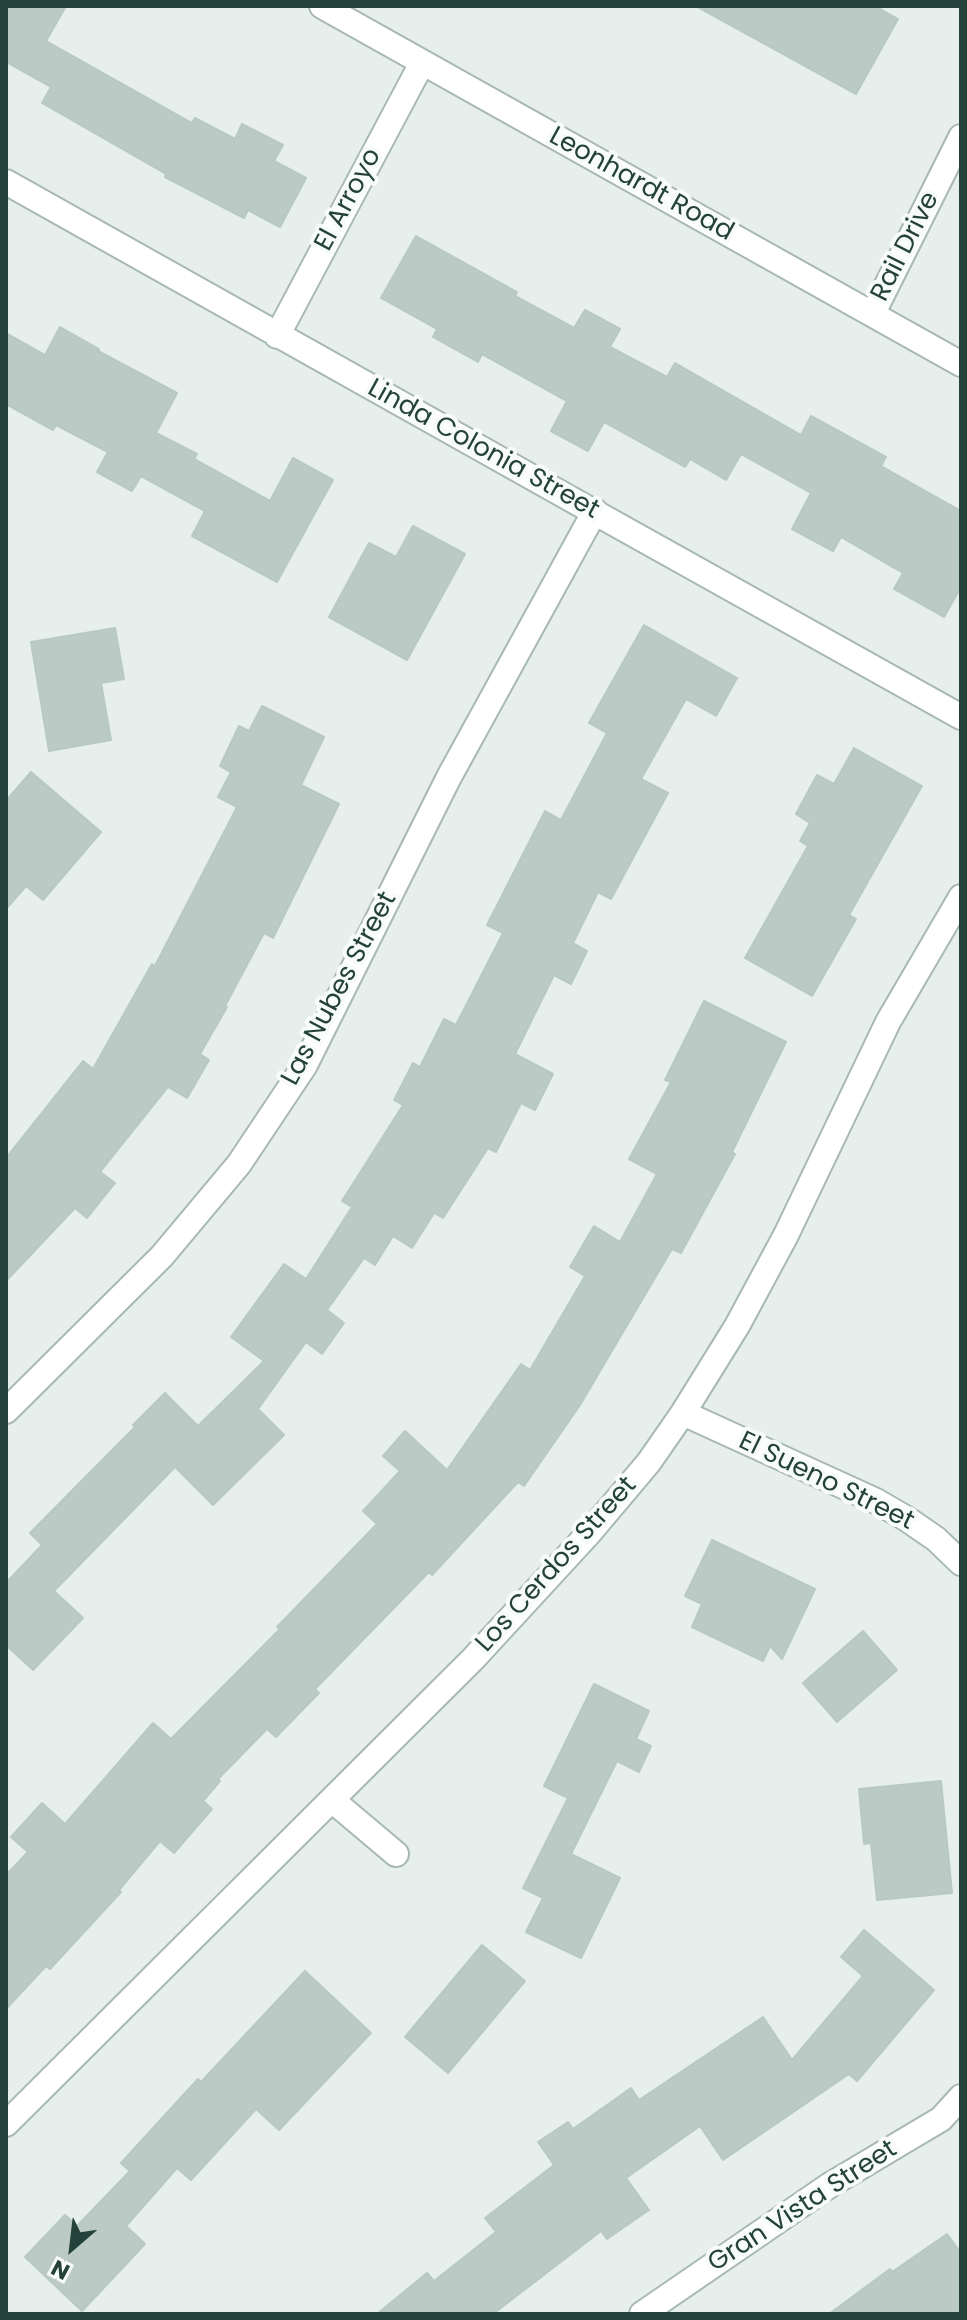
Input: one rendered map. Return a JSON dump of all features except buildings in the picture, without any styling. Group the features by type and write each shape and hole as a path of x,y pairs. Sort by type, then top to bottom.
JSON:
{"street":[{"name":"Leonhardt Road","path":"322,6 961,364"},
{"name":"El Arroyo","path":"277,336 422,63"},
{"name":"Rail Drive","path":"873,313 961,137"},
{"name":"Linda Colonia Street","path":"6,182 961,717"},
{"name":"Las Nubes Street","path":"6,1411 162,1256 239,1164 305,1065 449,777 595,511"},
{"name":"Los Cerdos Street","path":"6,2124 473,1659 590,1532 649,1462 737,1326 772,1261 888,1022 961,897"},
{"name":"El Sueno Street","path":"683,1413 876,1501 936,1539 961,1563"},
{"path":"332,1800 396,1854"},
{"name":"Gran Vista Street","path":"642,2314 830,2185 941,2119 961,2097"}]}
